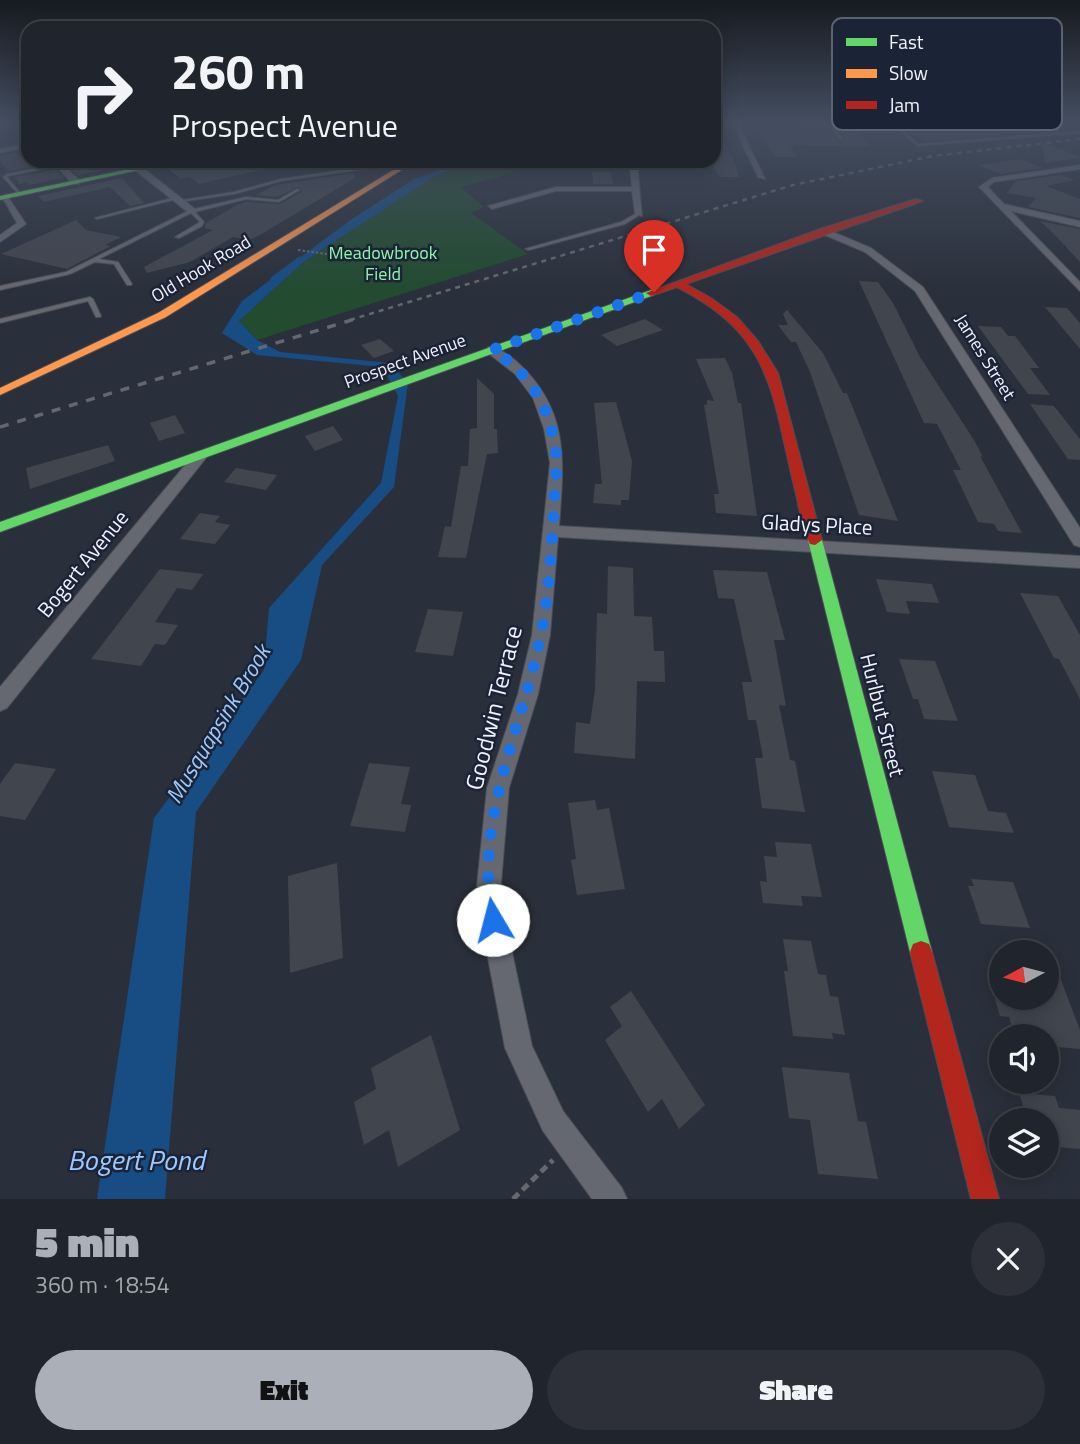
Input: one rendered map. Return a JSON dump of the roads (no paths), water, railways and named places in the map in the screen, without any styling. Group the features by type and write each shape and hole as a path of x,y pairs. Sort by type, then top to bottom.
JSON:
{"street":[{"path":"72,178 76,182"},
{"path":"0,239 22,223 8,196 96,178"},
{"path":"150,178 192,211"},
{"name":"Old Hook Road","path":"0,392 162,315 385,178"},
{"path":"635,178 639,214"},
{"path":"1009,178 989,181 984,190 1080,288"},
{"path":"492,206 556,189 636,189"},
{"name":"Prospect Avenue","path":"0,527 822,231 919,201"},
{"path":"1000,206 1080,224"},
{"name":"James Street","path":"822,231 849,241 888,263 924,296 1080,541"},
{"name":"Hurlbut Street","path":"677,283 725,308 763,353 772,373 985,1199"},
{"name":"Goodwin Terrace","path":"492,350 518,367 529,380 550,419 557,463 541,635 528,694 498,788 488,895 519,1048 552,1121 611,1199"},
{"name":"Bogert Avenue","path":"0,702 201,455"},
{"name":"Gladys Place","path":"551,531 1080,562"}],"lane":[{"path":"5,178 8,196"},
{"path":"97,218 295,178"},
{"path":"0,288 68,273 192,211 246,198 279,201 298,190"},
{"path":"177,237 202,222 192,211"},
{"path":"527,249 624,223 639,214"},
{"path":"92,260 116,263 129,284"},
{"path":"0,321 90,299 99,316"}],"water":[{"name":"Bogert Pond","path":"433,178 305,261 239,321 257,340 280,352 390,363 408,383 394,487 322,565 301,660 196,812 165,1199 97,1199 154,818 264,670 269,608 381,483 398,396 382,367 257,355 222,333 242,301 349,221 414,179"}],"waterway":[{"name":"Musquapsink Brook","path":"272,279 300,258"}],"railway":[{"path":"350,320 793,185 827,178"},
{"path":"0,427 355,319"}],"park label":[{"name":"Meadowbrook Field","path":"383,263"}]}
